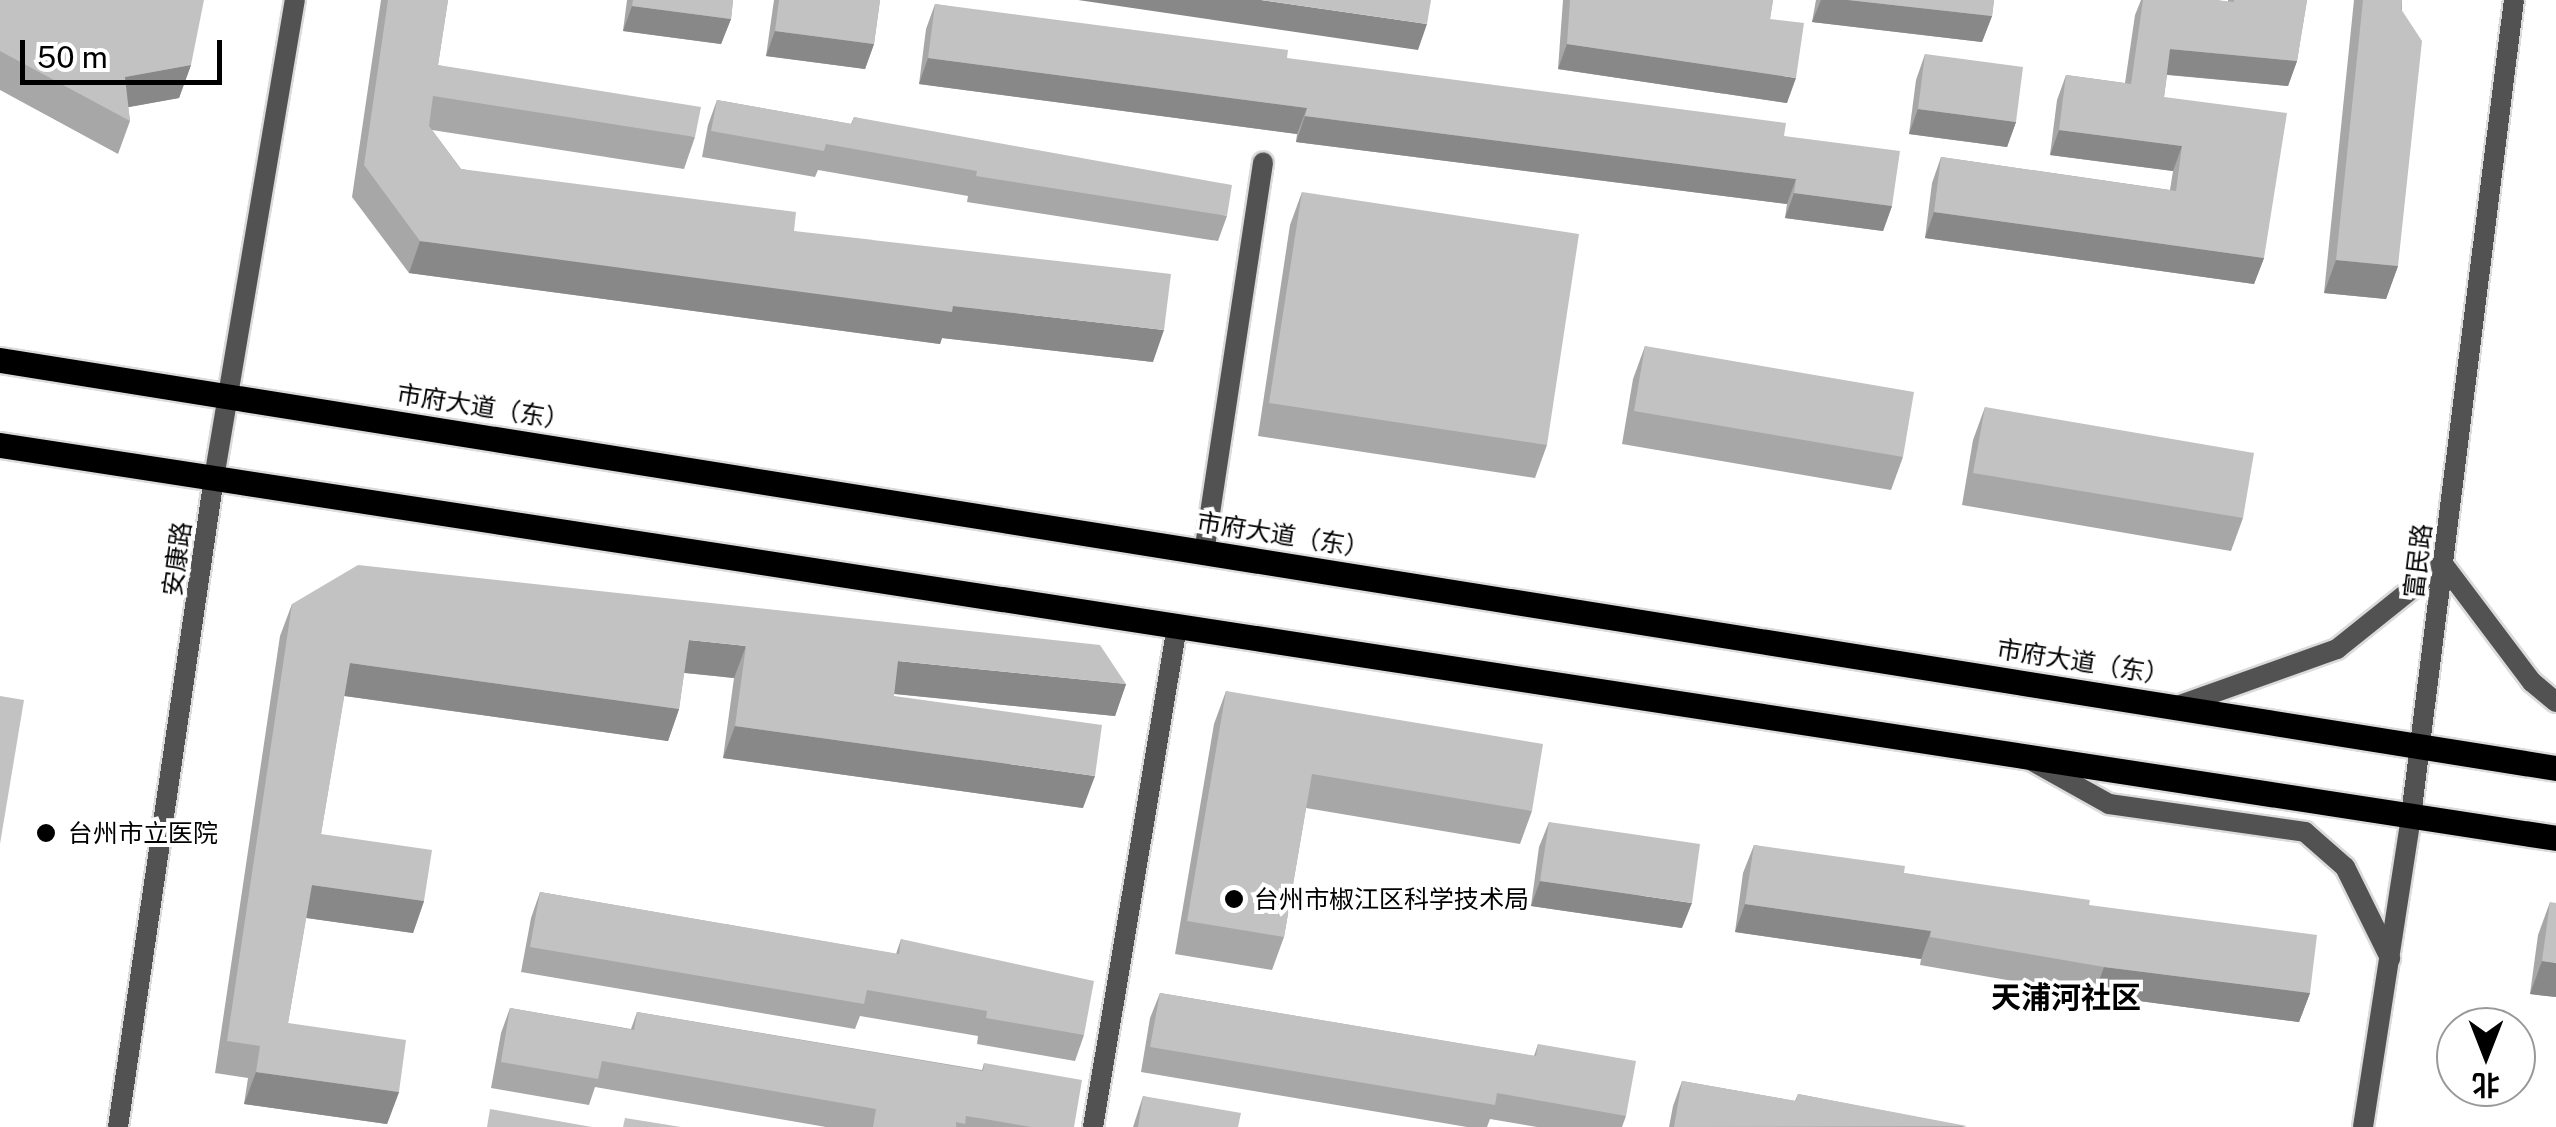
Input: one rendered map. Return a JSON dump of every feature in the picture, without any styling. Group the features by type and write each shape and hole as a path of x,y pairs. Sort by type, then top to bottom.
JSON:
{"main road":[{"name":"市府大道（东）","path":"0,360 2556,768"},
{"path":"0,445 2556,838"}],"street":[{"name":"安康路","path":"118,1127 214,478 295,0"},
{"name":"富民路","path":"2364,1127 2411,816 2514,0"},
{"path":"1204,552 1264,162"},
{"path":"2175,707 2338,649 2443,564 2532,682 2556,702"},
{"path":"1092,1127 1177,626"},
{"path":"2021,756 2109,804 2304,832 2345,867 2390,958"}],"building":[{"path":"0,0 204,0 191,65 125,77 130,121 0,51"},
{"path":"388,0 448,0 438,65 701,107 695,137 433,96 429,126 461,169 796,212 794,231 1171,274 1164,330 953,306 952,312 420,241 364,165"},
{"path":"633,0 733,0 731,19 632,6"},
{"path":"779,0 880,0 874,44 775,31"},
{"path":"1261,0 1431,0 1427,24"},
{"path":"1570,0 1773,0 1770,19 1804,23 1796,78 1567,44"},
{"path":"1848,0 1994,0 1992,16"},
{"path":"2143,0 2307,0 2297,61 2170,49 2164,97 2287,113 2264,258 1934,212 1941,157 2176,191 2182,146 2059,130 2066,75 2131,84"},
{"path":"2363,0 2402,0 2401,9 2422,41 2398,266 2336,260"},
{"path":"935,4 1288,50 1287,58 1786,123 1784,136 1900,151 1892,206 1794,193 1796,179 1305,116 1307,108 928,58"},
{"path":"1925,54 2023,67 2016,122 1918,109"},
{"path":"717,100 852,124 854,117 1232,185 1227,216 976,176 977,171 826,144 824,151 711,131"},
{"path":"1302,192 1579,234 1547,445 1269,403"},
{"path":"1645,346 1914,392 1903,457 1634,411"},
{"path":"1985,407 2254,453 2243,518 1973,473"},
{"path":"358,565 1100,645 1126,684 898,661 894,696 1102,725 1095,776 735,726 746,646 689,640 679,709 350,663 321,834 432,850 424,901 312,885 288,1023 406,1040 399,1092 256,1072 260,1046 227,1041 292,604"},
{"name":"台州市椒江区科学技术局","path":"1226,691 1543,744 1532,811 1312,774 1284,937 1187,921"},
{"path":"0,696 24,700 0,844"},
{"path":"1549,822 1700,844 1692,903 1540,881"},
{"path":"1754,845 1905,866 1904,873 2090,900 2089,905 2317,935 2310,993 2104,967 1930,937 1931,931 1745,904"},
{"path":"540,892 899,954 901,939 1094,981 1084,1035 986,1018 987,1011 867,990 864,1004 530,947"},
{"path":"2550,902 2556,903 2556,963 2542,961"},
{"path":"1160,993 1536,1056 1538,1044 1636,1061 1626,1116 1497,1093 1495,1105 1150,1047"},
{"path":"510,1008 634,1030 637,1012 983,1071 984,1063 1082,1080 1074,1127 1031,1127 966,1116 965,1124 956,1122 956,1127 873,1127 876,1109 602,1061 598,1079 501,1062"},
{"path":"1682,1081 1796,1101 1798,1094 1967,1126 1674,1127"},
{"path":"1143,1096 1241,1113 1238,1127 1138,1127"},
{"path":"490,1109 592,1127 487,1127"},
{"path":"625,1118 681,1127 623,1127"}],"place":[{"name":"台州市立医院","path":"46,833"},
{"name":"台州市椒江区科学技术局","path":"1234,899"}],"district":[{"name":"天浦河社区","path":"2066,997"}]}
